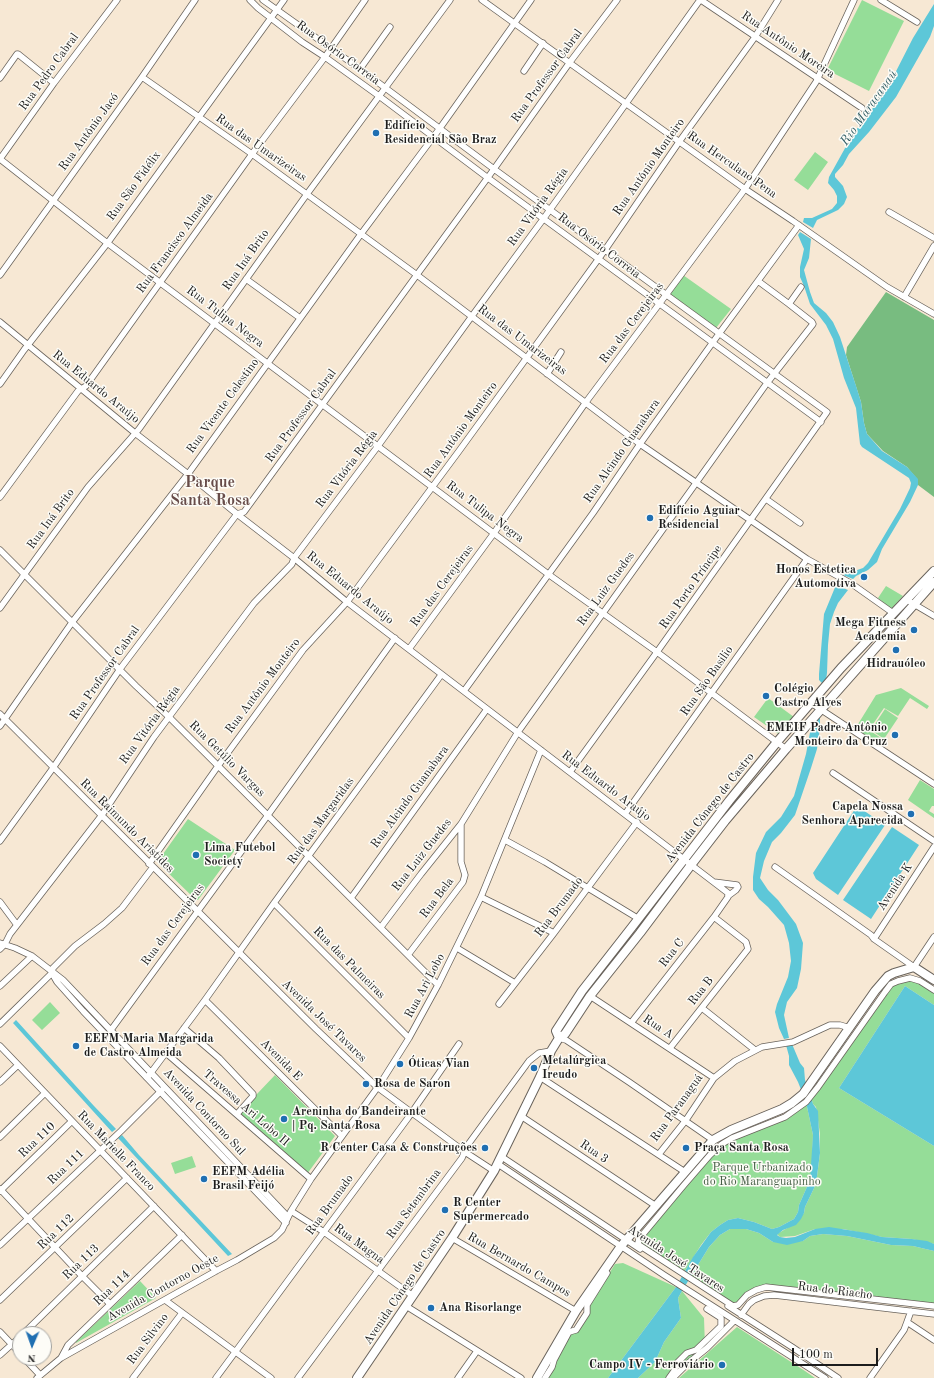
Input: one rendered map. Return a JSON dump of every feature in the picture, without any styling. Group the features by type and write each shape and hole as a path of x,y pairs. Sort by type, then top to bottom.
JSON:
{"main road":[{"name":"Avenida Cônego de Castro","path":"559,1038 556,1031 582,991 632,927 822,709 934,571"},
{"name":"Avenida Cônego de Castro","path":"357,1378 452,1238 498,1164 551,1051 559,1038 565,1034 590,996 640,933 729,801 811,703 893,613 910,602 934,582"},
{"path":"632,927 640,933"},
{"path":"537,1378 576,1312 627,1240 713,1140 730,1130 782,1109 792,1103 805,1091 884,980 894,973 914,967 934,980"},
{"path":"582,991 590,996"}],"street":[{"name":"Rua Pedro Cabral","path":"0,159 54,83 117,0"},
{"name":"Rua Antônio Jacó","path":"0,276 142,77 194,0"},
{"name":"Rua Osório Correia","path":"250,0 302,42 325,56 434,136 488,178 821,422"},
{"name":"Rua Osório Correia","path":"263,0 360,69 494,170 775,373 827,413"},
{"name":"Rua São Fidélix","path":"0,384 107,242 284,0"},
{"name":"Rua Francisco Almeida","path":"0,497 78,391 86,386 252,154 331,49 365,0"},
{"name":"Rua Iná Brito","path":"0,608 88,487 135,433 307,194 450,0"},
{"name":"Rua Herculano Pena","path":"482,0 626,102 745,189 801,226 887,287 934,314"},
{"name":"Rua Vicente Celestino","path":"0,726 72,621 188,474 267,363 440,128 531,0"},
{"name":"Rua Professor Cabral","path":"0,841 53,768 120,669 237,514 244,512 324,405 570,62 617,0"},
{"name":"Rua Antônio Moreira","path":"701,0 862,108"},
{"name":"Rua Vitória Régia","path":"0,949 102,815 154,737 249,610 292,564 294,558 378,446 701,0"},
{"name":"Rua Antônio Monteiro","path":"0,1024 52,973 53,968 75,946 122,908 218,766 303,650 347,602 433,487 605,250 679,142 755,36 778,0"},
{"name":"Rua das Cerejeiras","path":"409,649 494,533 586,402 745,189 818,78 854,0"},
{"path":"882,0 917,22"},
{"path":"360,69 390,27"},
{"path":"524,71 543,43"},
{"path":"0,78 18,54 54,83"},
{"name":"Rua das Umarizeiras","path":"142,77 252,154 417,275 640,444 807,559 852,584 893,613"},
{"name":"Rua Tulipa Negra","path":"0,159 107,242 548,574 657,652 786,749"},
{"path":"889,212 934,238"},
{"name":"Rua Alcindo Guanabara","path":"464,691 593,513 713,342 801,226"},
{"path":"904,297 934,246"},
{"path":"246,279 300,318"},
{"name":"Rua Luiz Guedes","path":"381,927 461,824 518,732 767,383 813,324 758,281"},
{"path":"789,304 802,286"},
{"name":"Rua Eduardo Araújo","path":"0,322 80,389 294,558 347,602 637,822 714,882 728,895"},
{"path":"547,374 561,352"},
{"name":"Rua Porto Príncipe","path":"570,772 827,413"},
{"path":"766,499 800,523"},
{"name":"Rua Getúlio Vargas","path":"0,550 25,573 438,985"},
{"name":"Rua São Basilio","path":"625,814 807,559"},
{"path":"910,602 934,616"},
{"name":"Rua das Cerejeiras","path":"111,1030 395,638"},
{"name":"Rua das Margaridas","path":"149,1075 442,675"},
{"path":"811,703 933,782"},
{"name":"Rua Alcindo Guanabara","path":"351,898 487,709"},
{"name":"Rua Raimundo Aristides","path":"0,714 239,953"},
{"name":"Rua Ari Lobo","path":"290,1214 311,1179 377,1087 409,1038 438,985 481,897 541,750"},
{"path":"833,773 934,841"},
{"name":"Rua Brumado","path":"499,1004 637,822"},
{"name":"Rua Bela","path":"408,955 463,882 464,875 461,862 461,824"},
{"path":"505,840 545,862 639,919"},
{"name":"Avenida K","path":"874,939 934,847"},
{"path":"775,867 914,967 934,937"},
{"name":"Rua C","path":"631,1023 714,917 728,895 738,887 737,885 714,882"},
{"path":"481,897 554,933"},
{"path":"0,902 17,925"},
{"name":"Rua das Palmeiras","path":"274,903 409,1038"},
{"name":"Rua B","path":"670,1048 747,951 748,947 746,942 714,917"},
{"name":"Avenida Contorno Sul","path":"3,944 32,956 63,980 111,1030 149,1075 160,1091 286,1223"},
{"path":"457,948 515,983"},
{"name":"Avenida José Tavares","path":"239,953 377,1087 411,1114 465,1152 498,1164 627,1240 703,1288 741,1315 838,1378"},
{"path":"0,986 32,956"},
{"name":"Avenida Contorno Sul","path":"52,973 57,982 73,1000 149,1075 165,1087 290,1214"},
{"path":"670,1267 639,1245 638,1240 710,1155 722,1144 732,1138 785,1117 806,1102 891,984 898,980 910,978 920,981 934,990"},
{"name":"Rua A","path":"590,996 714,1078"},
{"name":"Avenida E","path":"205,1000 342,1136"},
{"path":"702,1008 754,1050"},
{"name":"Rua Paranaguá","path":"659,1154 686,1120 714,1078 735,1061 754,1050 762,1047 793,1042 830,1025 840,1025 850,1028"},
{"path":"184,1028 219,1058 253,1094 253,1096 236,1114"},
{"path":"559,1038 566,1040 686,1120 713,1140"},
{"name":"Rua Brumado","path":"216,1378 411,1114 459,1044"},
{"name":"Rua Marielle Franco","path":"0,1046 216,1271"},
{"name":"Rua Setembrina","path":"298,1378 462,1158 467,1146 529,1062 539,1054 551,1051"},
{"name":"Travessa Ari Lobo II","path":"166,1053 311,1179"},
{"path":"0,1082 18,1065"},
{"path":"540,1077 685,1172"},
{"name":"Rua 111","path":"0,1245 121,1131 165,1087"},
{"path":"0,1137 45,1093"},
{"name":"Rua 3","path":"521,1116 656,1206"},
{"name":"Rua 110","path":"0,1190 72,1121"},
{"name":"Avenida José Tavares","path":"498,1164 734,1321 788,1353 825,1378"},
{"name":"Rua 112","path":"0,1300 127,1178"},
{"path":"0,1190 110,1304"},
{"name":"Rua 113","path":"31,1326 154,1206"},
{"name":"Avenida Contorno Oeste","path":"39,1377 61,1358 274,1238 282,1230 290,1214"},
{"name":"Rua Magna","path":"290,1214 324,1232 412,1296"},
{"name":"Rua 114","path":"61,1358 68,1344 182,1235"},
{"name":"Rua Bernardo Campos","path":"452,1238 576,1312"},
{"path":"545,1378 552,1368 554,1360 569,1332 576,1330 587,1314 587,1305 622,1247"},
{"path":"703,1288 733,1306 738,1304 756,1290 766,1287 934,1306"},
{"name":"Rua do Riacho","path":"741,1315 754,1300 764,1296 774,1295 934,1314"},
{"path":"164,1300 271,1378"},
{"path":"406,1306 521,1378"},
{"path":"669,1378 677,1363 687,1353 696,1350 721,1326 721,1318 707,1309"},
{"path":"870,1378 904,1330 911,1311"},
{"name":"Rua Silvino","path":"133,1378 182,1313"},
{"path":"673,1378 707,1348 734,1321"},
{"path":"907,1322 934,1340"},
{"path":"0,1332 12,1344 0,1355"},
{"path":"788,1353 792,1347"},
{"path":"458,1378 477,1351"},
{"path":"30,1366 39,1377"}],"green space":[{"path":"862,0 904,21 869,91 827,70"},
{"path":"815,152 828,162 808,190 794,180"},
{"path":"683,275 731,309 716,328 669,294"},
{"path":"886,292 934,320 934,497 918,485 917,479 907,467 883,451 867,434 861,402 846,355 847,347"},
{"path":"886,586 903,596 891,609 878,598"},
{"path":"901,688 929,706 927,709 910,698 898,716 884,708 869,730 884,740 880,745 855,729 876,695"},
{"path":"768,698 794,717 780,735 754,717"},
{"path":"885,709 898,718 884,739 871,730"},
{"path":"920,780 934,789 934,806 932,806 929,811 934,814 934,818 908,800"},
{"name":"Lima Futebol Society","path":"188,819 235,850 198,900 196,900 158,863"},
{"name":"Parque Urbanizado do Rio Maranguapinho","path":"910,978 934,990 934,1005 905,986 839,1088 934,1146 934,1244 912,1239 882,1237 843,1229 815,1229 795,1236 780,1237 777,1234 789,1227 804,1213 805,1207 816,1184 820,1153 820,1134 816,1107 813,1104 811,1097 891,984"},
{"path":"50,1002 60,1013 42,1030 32,1020"},
{"name":"Areninha do Bandeirante | Pq. Santa Rosa","path":"275,1075 335,1136 307,1174 239,1113"},
{"name":"Parque Urbanizado do Rio Maranguapinho","path":"806,1102 813,1135 812,1165 810,1180 794,1219 772,1229 738,1218 728,1220 711,1232 683,1274 639,1245 638,1240 722,1144 785,1117"},
{"path":"192,1156 196,1167 175,1174 171,1163"},
{"path":"730,1229 746,1229 759,1233 773,1242 803,1241 810,1236 823,1234 847,1236 891,1245 913,1246 934,1251 934,1306 760,1288 736,1306 690,1278 709,1247 720,1235"},
{"path":"623,1263 676,1287 608,1378 544,1378 615,1264"},
{"path":"140,1281 156,1298 76,1343 76,1342"},
{"path":"682,1291 704,1318 705,1347 669,1378 638,1378 655,1362 664,1342 681,1318 678,1298"},
{"path":"737,1327 805,1371 815,1378 679,1378"}],"water":[{"name":"Rio Maracanaú","path":"934,4 934,26 930,37 896,97 869,132 849,154 843,165 835,174 835,177 843,186 847,197 844,204 838,210 817,220 813,228 803,222 804,218 812,218 832,209 837,203 837,196 828,183 829,177 854,132 863,122 889,85 913,38"},
{"path":"800,232 811,239 809,258 804,270 810,292 814,303 826,313 833,322 840,337 861,402 867,434 882,451 907,467 918,479 918,485 910,502 882,549 877,562 868,570 853,579 843,575 863,568 868,563 900,509 911,483 909,478 862,447 860,444 856,408 844,378 833,339 826,325 810,304 800,277 800,267 804,249 798,235"},
{"path":"836,585 848,590 838,603 830,624 827,673 826,680 822,683 819,680 819,674 824,614"},
{"path":"820,717 817,749 795,815 772,842 764,861 760,878 796,924 803,943 801,969 797,988 787,1002 784,1015 789,1038 784,1039 779,1028 775,1012 788,977 791,961 789,943 784,925 759,899 753,890 753,877 756,853 766,832 781,817 794,796 806,754 811,727"},
{"path":"857,806 885,825 838,895 816,879 813,873"},
{"path":"892,827 919,845 871,919 843,900"},
{"path":"905,986 934,1005 934,1146 839,1088"},
{"path":"16,1020 116,1129 112,1132 13,1023"},
{"path":"792,1044 800,1063 804,1068 805,1080 813,1104 818,1111 820,1153 816,1184 801,1219 796,1225 783,1230 777,1235 786,1238 795,1237 815,1229 829,1227 882,1237 927,1241 934,1244 934,1251 913,1246 891,1245 847,1236 823,1234 810,1236 803,1241 787,1245 773,1242 759,1233 746,1229 730,1229 720,1235 709,1247 678,1298 681,1318 664,1342 655,1362 638,1378 608,1378 676,1287 693,1257 711,1232 728,1220 738,1218 772,1229 794,1219 798,1212 799,1205 810,1180 813,1135 806,1102 789,1065 789,1056 786,1045"},
{"path":"122,1135 232,1254 228,1256 118,1138"}],"waterway":[{"name":"Rio Maracanaú","path":"841,589 845,582"}],"place":[{"name":"Edifício Residencial São Braz","path":"376,133"},
{"name":"Edifício Aguiar Residencial","path":"650,518"},
{"name":"Honos Estetica Automotiva","path":"864,577"},
{"name":"Mega Fitness Academia","path":"914,630"},
{"name":"Hidrauóleo","path":"896,650"},
{"name":"Colégio Castro Alves","path":"766,696"},
{"name":"EMEIF Padre Antônio Monteiro da Cruz","path":"895,735"},
{"name":"Capela Nossa Senhora Aparecida","path":"911,814"},
{"name":"Lima Futebol Society","path":"196,855"},
{"name":"EEFM Maria Margarida de Castro Almeida","path":"76,1046"},
{"name":"Óticas Vian","path":"400,1064"},
{"name":"Metalúrgica Ireudo","path":"534,1068"},
{"name":"Rosa de Saron","path":"366,1084"},
{"name":"Areninha do Bandeirante | Pq. Santa Rosa","path":"284,1119"},
{"name":"R Center Casa & Construções","path":"485,1148"},
{"name":"Praça Santa Rosa","path":"686,1148"},
{"name":"EEFM Adélia Brasil Feijó","path":"204,1179"},
{"name":"R Center Supermercado","path":"445,1210"},
{"name":"Ana Risorlange","path":"431,1308"},
{"name":"Campo IV - Ferroviário","path":"722,1365"}],"district":[{"name":"Parque Santa Rosa","path":"210,492"}]}
